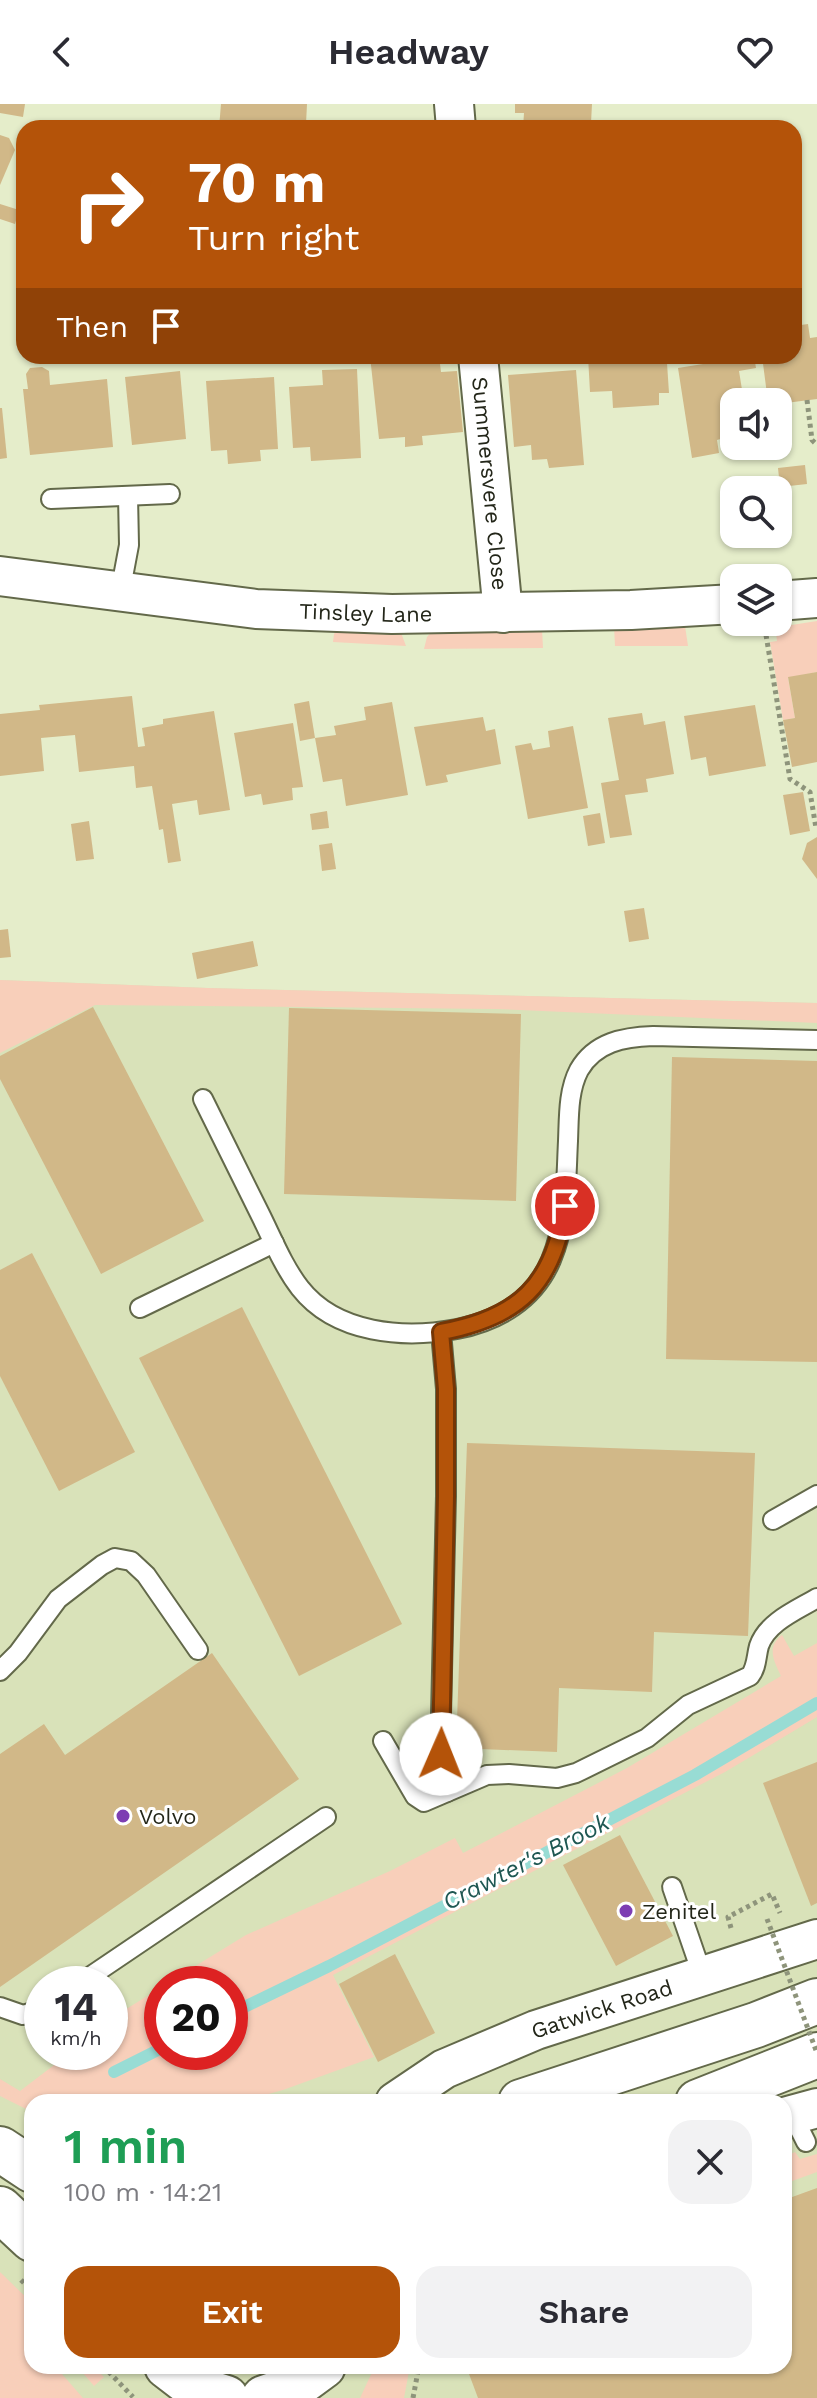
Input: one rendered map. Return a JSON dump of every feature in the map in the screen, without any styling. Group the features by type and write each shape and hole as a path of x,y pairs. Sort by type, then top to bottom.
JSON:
{"street":[{"name":"Summersvere Close","path":"479,364 503,613"},
{"name":"Tinsley Lane","path":"0,576 256,609 392,614 503,613 720,605"},
{"path":"792,600 817,598"},
{"name":"Gatwick Road","path":"407,2094 444,2069 536,2030 817,1939"},
{"path":"545,2094 756,2025 817,2001"},
{"path":"718,2094 817,2054"},
{"path":"0,2149 24,2165"},
{"path":"0,2209 24,2232"},
{"path":"174,2374 196,2398"},
{"path":"177,2374 197,2389 226,2398"},
{"path":"264,2398 301,2385 314,2374"},
{"path":"326,2398 332,2374"}],"lane":[{"path":"51,499 170,494"},
{"path":"120,593 129,545 128,496"},
{"path":"203,1099 274,1243 300,1288 315,1305 357,1326 390,1332 441,1332 473,1325 501,1314 522,1300 546,1272 563,1220 573,1085 583,1064 600,1047 640,1036 817,1040"},
{"path":"140,1308 274,1243"},
{"path":"441,1332 446,1389 446,1496 440,1759 447,1792"},
{"path":"773,1520 817,1495"},
{"path":"0,1671 18,1653 58,1599 115,1558 131,1561 146,1575 198,1650"},
{"path":"383,1741 418,1799 428,1801 477,1777 495,1774 568,1776 624,1751 658,1730 682,1708 750,1676 760,1644 769,1631 817,1598"},
{"path":"106,1966 326,1817"},
{"path":"672,1887 703,1977"},
{"path":"0,2007 24,2015"}],"path":[{"path":"807,400 812,440 817,445"},
{"path":"766,636 790,779 814,792 816,828"},
{"path":"743,1926 731,1929 728,1917 772,1894 784,1922"},
{"path":"755,1923 767,1919 817,2054"},
{"path":"111,2374 133,2397"},
{"path":"413,2398 418,2374"}],"shaded area":[{"path":"817,621 817,672 788,678 795,718 783,720 770,642 777,641 776,636 792,636 792,625"},
{"path":"681,622 685,626 688,646 615,646 614,626"},
{"path":"338,628 400,630 406,646 333,642"},
{"path":"542,629 543,648 424,649 427,637 433,630"},
{"path":"0,980 817,1003 817,2398 0,2398"},
{"path":"0,980 817,1003 817,1023 496,1009 95,1005 0,1053"},
{"path":"782,1635 794,1656 817,1643 817,1717 725,1772 333,1975 374,2057 269,2094 24,2094 24,2108 0,2096 0,2079 20,2091 48,2070 128,2070 128,2008 144,1998 144,2070 248,2070 248,1966 195,1966 246,1935 390,1871 455,1838 463,1853 627,1768 781,1676 774,1660 774,1644"},
{"path":"795,2152 800,2159 817,2154 817,2172 792,2181 792,2153"},
{"path":"0,2272 24,2295 24,2374 62,2374 83,2398 0,2398"},
{"path":"84,2374 101,2374 104,2377 94,2386"},
{"path":"371,2374 408,2374 404,2398 360,2398"}],"building":[{"path":"0,104 25,104 23,117 0,113"},
{"path":"221,104 307,104 306,120 220,120"},
{"path":"515,104 592,104 591,120 524,120 524,113 515,113"},
{"path":"0,135 9,138 15,150 0,185"},
{"path":"0,204 16,209 15,224 0,219"},
{"path":"808,324 810,338 817,337 817,399 792,402 792,388 766,388 763,364 802,364 802,325"},
{"path":"371,364 440,364 441,372 457,371 463,432 422,436 423,445 405,447 405,437 379,439"},
{"path":"588,364 667,364 669,393 659,393 659,405 613,408 612,391 590,392"},
{"path":"703,364 755,364 756,368 739,371 742,388 720,388 719,453 692,458 678,368"},
{"path":"42,367 49,371 50,385 107,379 113,447 30,455 23,389 28,389 26,374 30,368"},
{"path":"357,369 361,458 311,461 310,447 293,448 289,387 323,385 322,370"},
{"path":"576,370 584,465 549,468 547,459 532,460 531,445 514,447 508,375"},
{"path":"180,371 186,439 132,445 125,377"},
{"path":"274,377 278,449 260,450 261,461 228,464 227,450 211,451 206,381"},
{"path":"0,408 7,458 0,459"},
{"path":"805,465 807,484 792,486 792,476 779,476 778,468"},
{"path":"817,672 817,762 792,767 783,720 795,718 788,677"},
{"path":"132,696 138,747 145,746 142,728 163,724 163,719 214,711 230,810 199,815 197,800 172,804 181,861 168,863 152,786 136,788 134,766 79,772 75,735 41,738 44,771 0,776 0,714 40,710 39,705"},
{"path":"309,701 315,738 300,741 294,704"},
{"path":"392,702 408,795 346,806 342,779 323,782 315,738 336,735 334,726 366,720 364,707"},
{"path":"755,705 766,766 709,776 706,757 691,760 684,716"},
{"path":"642,713 644,725 665,721 674,774 646,779 648,792 625,795 632,835 610,838 601,783 619,780 608,718"},
{"path":"483,717 486,731 495,729 501,764 446,775 448,782 426,786 414,727"},
{"path":"293,723 303,787 292,788 293,800 263,805 261,794 245,797 234,733"},
{"path":"573,726 588,808 528,819 515,746 531,743 533,750 550,747 548,731"},
{"path":"803,792 810,831 790,835 783,795"},
{"path":"327,811 329,828 312,830 310,814"},
{"path":"600,813 605,843 588,846 583,816"},
{"path":"89,821 94,859 76,861 71,824"},
{"path":"817,837 817,879 802,859 807,843"},
{"path":"332,843 336,869 322,871 319,845"},
{"path":"644,908 649,939 629,942 624,911"},
{"path":"8,929 11,957 0,958 0,930"},
{"path":"253,941 258,966 197,979 192,953"},
{"path":"93,1007 204,1221 101,1274 0,1079 0,1056"},
{"path":"289,1008 521,1014 516,1201 284,1194"},
{"path":"672,1057 817,1061 817,1362 666,1359"},
{"path":"32,1253 135,1452 59,1491 0,1376 0,1270"},
{"path":"242,1307 402,1624 299,1676 139,1358"},
{"path":"467,1443 755,1453 748,1636 654,1632 652,1692 559,1688 557,1752 456,1748"},
{"name":"Volvo","path":"212,1653 299,1779 30,1966 24,1966 24,1970 0,1987 0,1754 44,1724 65,1755"},
{"path":"817,1762 817,1903 811,1906 763,1783"},
{"path":"620,1835 673,1936 616,1966 563,1865"},
{"path":"395,1954 435,2033 378,2062 339,1984"},
{"path":"817,2188 817,2398 478,2398 469,2374 792,2374 792,2197"}],"waterway":[{"name":"Crawter's Brook","path":"248,2005 695,1775 817,1703"},
{"name":"Crawter's Brook","path":"114,2072 144,2057"}],"place":[{"name":"Volvo","path":"123,1816"},
{"name":"Zenitel","path":"626,1911"}],"route":[{"path":"441,1754 446,1496 446,1389 441,1332 486,1321 512,1308 531,1291 546,1272 559,1237 565,1206"}]}
